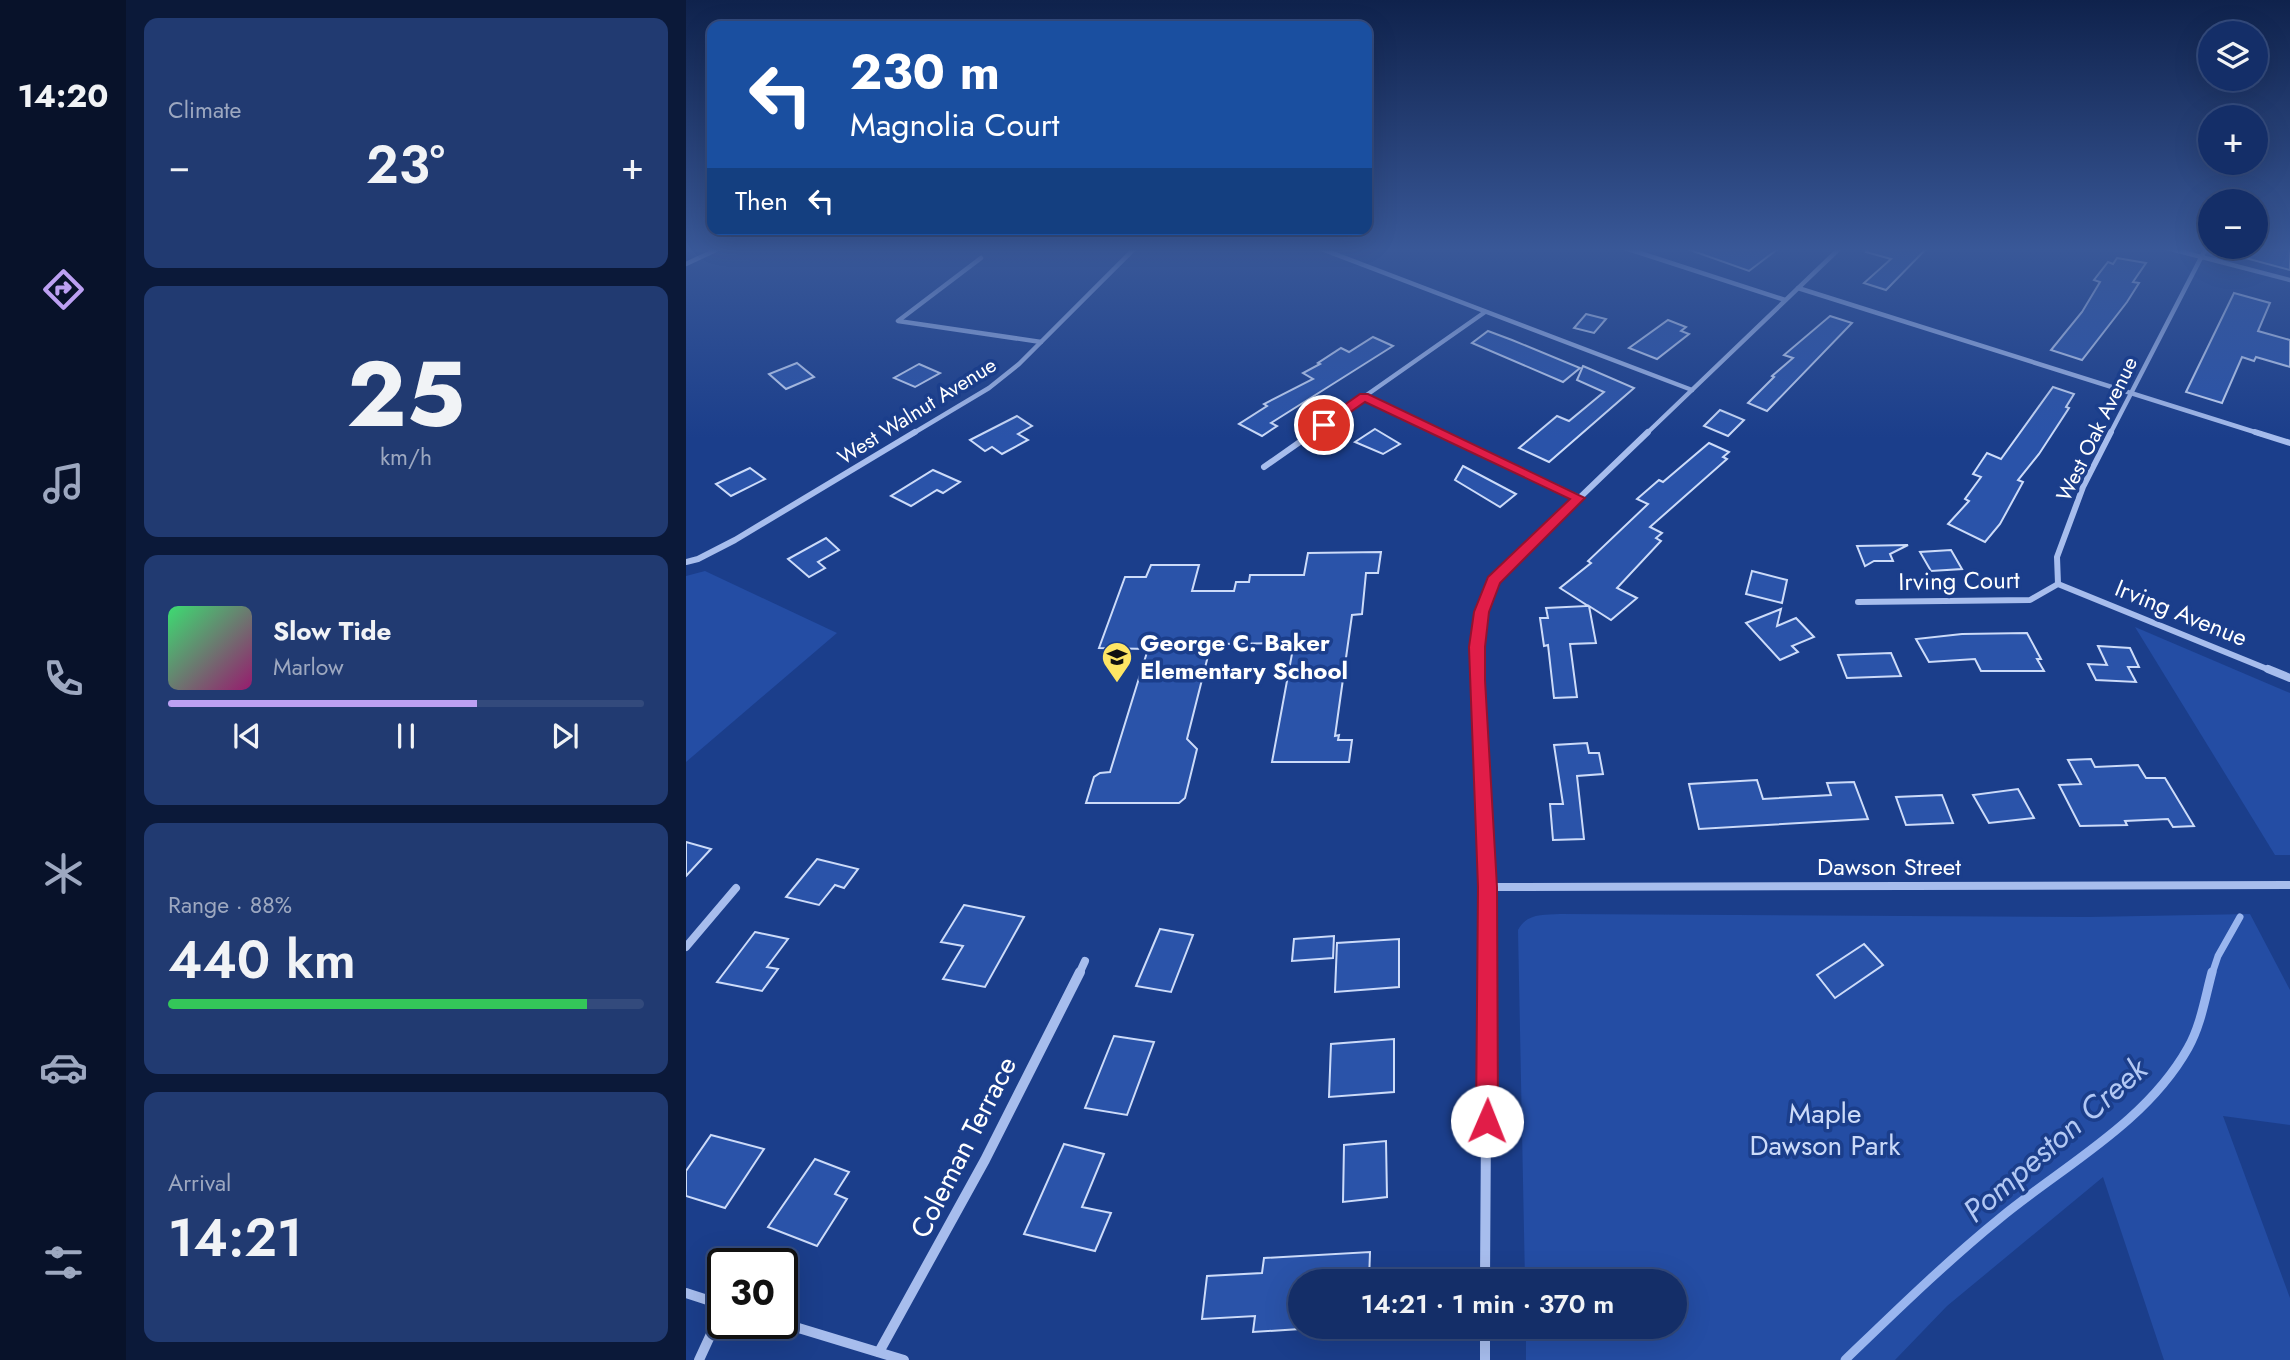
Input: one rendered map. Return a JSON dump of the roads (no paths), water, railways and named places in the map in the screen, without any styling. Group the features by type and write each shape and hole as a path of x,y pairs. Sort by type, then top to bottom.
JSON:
{"street":[{"path":"911,311 898,321 1041,342"},
{"name":"West Walnut Avenue","path":"686,562 698,559 735,540 989,388 1019,364 1071,311"},
{"path":"1485,1269 1488,887 1477,680 1477,647 1482,612 1493,581 1773,311"},
{"path":"1873,311 2290,443"},
{"name":"West Oak Avenue","path":"2058,584 2057,557 2083,487 2173,311"},
{"path":"1264,467 1485,312 1692,390"},
{"path":"1364,397 1579,498"},
{"name":"Irving Court","path":"1858,602 2030,600 2058,584"},
{"name":"Irving Avenue","path":"2058,584 2290,678"},
{"name":"Dawson Street","path":"1488,887 2290,884"},
{"path":"686,947 736,888"},
{"name":"Coleman Terrace","path":"879,1352 985,1160 1085,961"},
{"path":"686,1293 707,1300"},
{"path":"798,1328 905,1360"},
{"path":"699,1360 708,1339"},
{"path":"1485,1339 1485,1360"}],"waterway":[{"name":"Pompeston Creek","path":"2212,974 2218,956 2240,917"},
{"name":"Pompeston Creek","path":"1845,1360 1979,1236 2102,1142 2150,1099 2188,1048 2196,1030 2212,972"}],"place":[{"name":"George C. Baker Elementary School","path":"1117,684"}],"park label":[{"name":"Maple Dawson Park","path":"1825,1129"}]}
